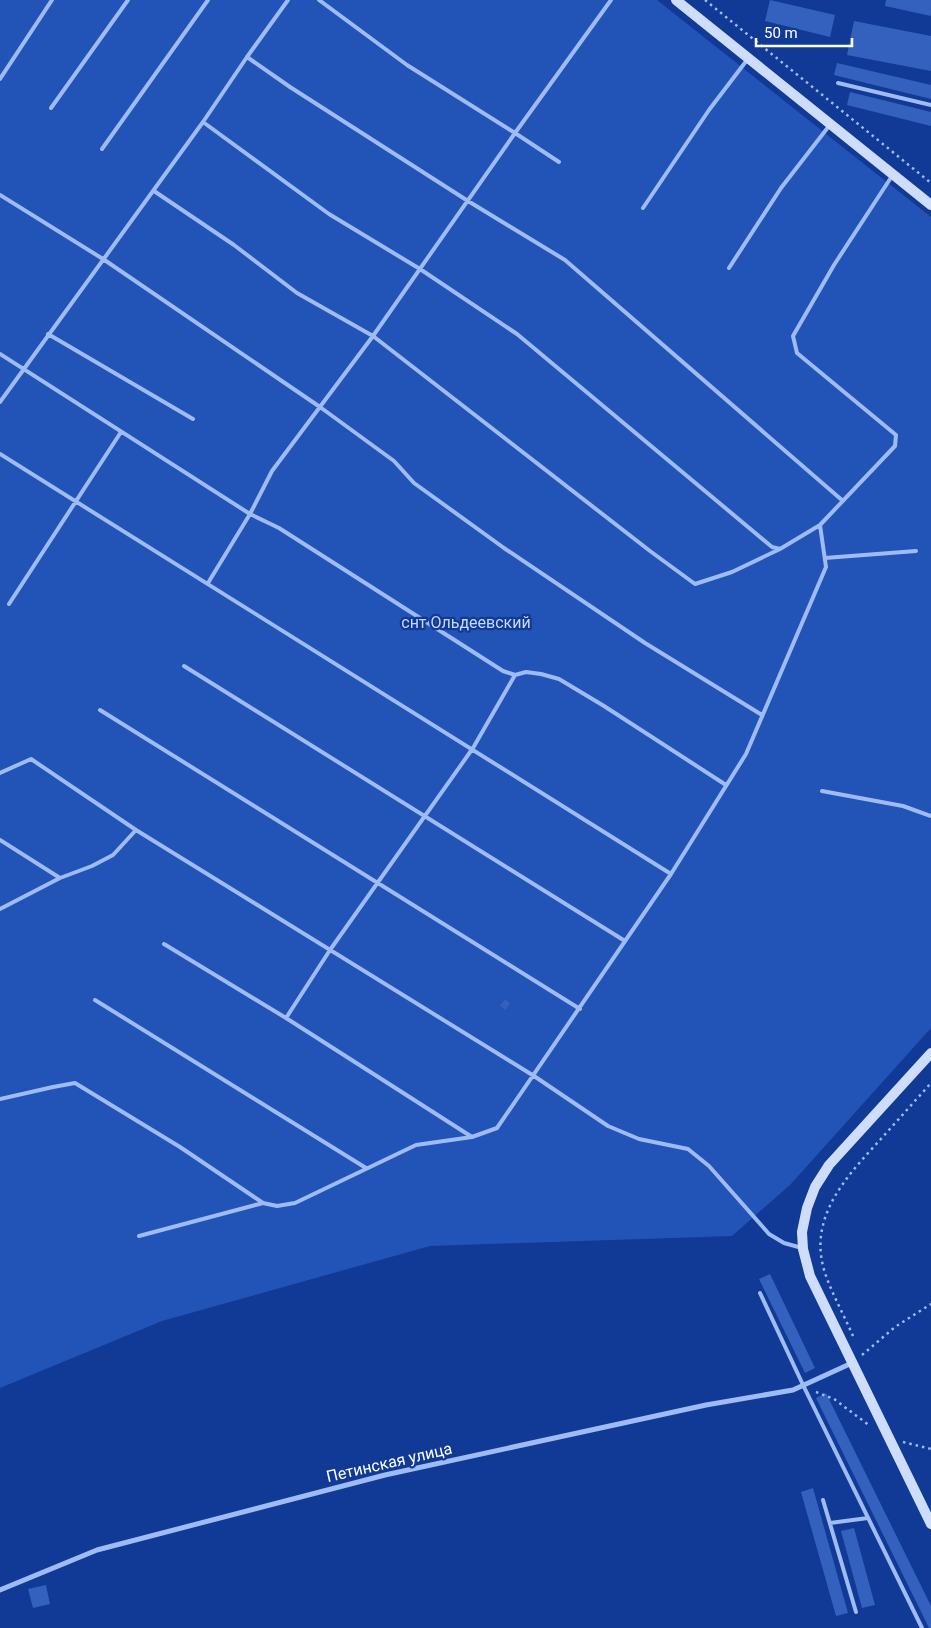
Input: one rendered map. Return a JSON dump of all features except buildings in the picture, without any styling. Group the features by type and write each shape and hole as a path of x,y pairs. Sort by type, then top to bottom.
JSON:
{"street":[{"path":"676,0 931,205"},
{"path":"931,1053 829,1165 815,1187 806,1208 802,1232 803,1249 810,1276 931,1524"},
{"name":"Петинская улица","path":"0,1590 97,1550 385,1475 706,1405 793,1390 852,1362"}],"lane":[{"path":"0,79 52,0"},
{"path":"51,108 128,0"},
{"path":"102,149 208,0"},
{"path":"0,402 154,191 288,0"},
{"path":"320,0 407,65 515,132 559,162"},
{"path":"208,583 250,514 272,471 372,336 515,132 611,0"},
{"path":"247,57 290,87 468,201 565,260 843,501"},
{"path":"643,208 708,110 748,58"},
{"path":"838,83 931,104"},
{"path":"203,122 329,214 420,269 518,334 772,547 780,549"},
{"path":"729,268 781,188 830,124"},
{"path":"154,191 234,245 297,293 372,336 650,552 695,584 732,572 780,549 820,525 895,446 896,435 797,353 793,336 834,265 893,174"},
{"path":"0,195 103,259 320,407 394,462 414,483 504,548 645,642 762,715"},
{"path":"48,334 193,419"},
{"path":"0,354 250,514 279,528 503,671 515,675 526,672 541,674 560,679 643,730 726,785"},
{"path":"9,604 122,432"},
{"path":"0,454 473,748 671,874"},
{"path":"0,1099 53,1086 75,1083 180,1147 263,1203 277,1206 295,1203 416,1145 472,1137 497,1128 671,874 746,754 826,567 820,525"},
{"path":"825,558 916,551"},
{"path":"184,666 625,941"},
{"path":"286,1018 330,950 473,748 515,675"},
{"path":"100,710 580,1008"},
{"path":"0,773 31,759 136,830 534,1076 608,1126 639,1139 688,1149 708,1166 769,1234 784,1244 803,1249"},
{"path":"822,791 903,806 931,816"},
{"path":"0,909 60,878 92,866 112,855 136,830"},
{"path":"0,840 60,878"},
{"path":"164,944 286,1018 472,1137"},
{"path":"95,1000 366,1168"},
{"path":"139,1236 263,1203"},
{"path":"760,1293 922,1628"},
{"path":"823,1500 856,1612"},
{"path":"830,1524 868,1518"}],"path":[{"path":"705,0 931,183"},
{"path":"854,1338 825,1272 821,1247 823,1222 833,1197 848,1174 931,1083"},
{"path":"866,1364 862,1355 895,1326 931,1304"},
{"path":"804,1386 834,1399 874,1428"},
{"path":"903,1442 931,1449"}],"green space":[{"name":"снт Ольдеевский","path":"0,0 657,0 931,217 931,1028 790,1185 732,1236 430,1246 162,1321 0,1388"}]}
